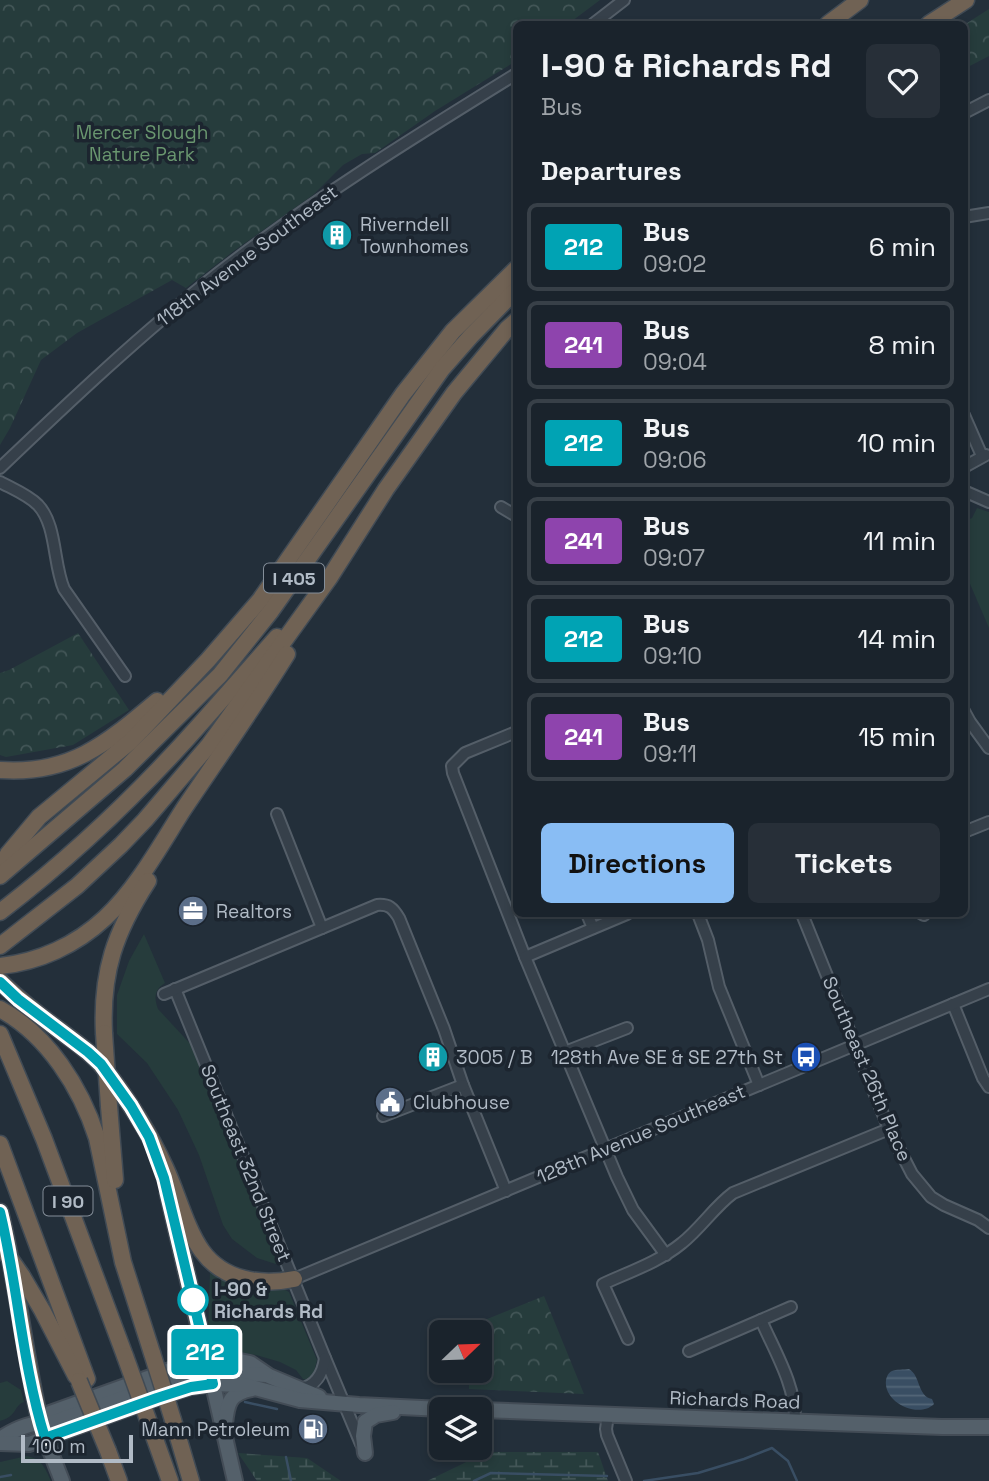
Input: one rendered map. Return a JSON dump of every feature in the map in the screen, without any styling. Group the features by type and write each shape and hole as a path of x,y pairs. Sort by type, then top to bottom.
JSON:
{"highway":[{"path":"832,21 860,0"},
{"path":"934,21 966,0"},
{"path":"0,868 8,854 39,817 131,741 208,660 260,600 403,394 453,331 513,272"},
{"name":"I 405","path":"0,876 125,769 220,675 271,611 442,369 513,293"},
{"name":"I 405","path":"0,946 77,886 145,820 209,745 330,577 386,489 454,393 513,324"},
{"path":"0,966 33,960 66,946 107,917 140,876 307,624 354,538"},
{"path":"0,912 68,856 139,788 201,723 330,577"},
{"path":"0,770 34,771 54,767 83,755 108,740 208,660"},
{"path":"134,1297 115,1185 104,1033 104,991 108,967 126,918 247,716"},
{"path":"0,981 18,999 101,1064 134,1110 149,1137 164,1165 190,1229 209,1260 222,1270 250,1281 280,1282 294,1279"},
{"path":"0,1009 11,1015 48,1049 65,1071 91,1119 124,1262 191,1481"},
{"name":"I 90","path":"0,1034 44,1139 170,1481"},
{"path":"149,1137 164,1178 210,1373"},
{"name":"I 90","path":"0,1144 83,1380"},
{"path":"0,1212 40,1422"},
{"path":"1,1248 22,1276 83,1380 119,1481"}],"main road":[{"path":"0,1441 29,1444 191,1387 235,1360 250,1363 270,1376 330,1402"},
{"path":"0,1441 25,1425 40,1422 50,1413 170,1370 210,1373 298,1400 429,1408"},
{"path":"210,1373 235,1481"},
{"path":"225,1436 227,1408 233,1397 241,1391 259,1390"},
{"path":"365,1453 363,1431 366,1422 376,1415 417,1408"},
{"name":"Richards Road","path":"492,1410 989,1427"},
{"path":"40,1422 62,1481"}],"street":[{"path":"597,21 624,0"},
{"name":"118th Avenue Southeast","path":"0,468 128,348 219,273 320,199 513,76"},
{"path":"968,111 989,100"},
{"path":"968,217 989,214"},
{"path":"968,422 986,455 968,465"},
{"path":"0,482 32,500 44,513 51,531 59,578 64,589 125,676"},
{"path":"968,493 989,502"},
{"path":"500,507 513,514"},
{"path":"968,718 989,748"},
{"path":"513,733 466,753 452,766 456,782 605,1149 632,1209 666,1255"},
{"path":"277,814 322,928"},
{"path":"968,830 989,822"},
{"path":"164,994 377,905 390,906 399,918 506,1191"},
{"path":"588,917 593,928"},
{"path":"525,957 620,917"},
{"path":"699,917 708,940 719,987 759,1085"},
{"name":"Southeast 26th Place","path":"803,917 889,1129 912,1174 932,1197 989,1228"},
{"name":"Southeast 32nd Street","path":"175,989 365,1453"},
{"name":"128th Avenue Southeast","path":"294,1279 989,989"},
{"path":"953,1004 988,1086"},
{"path":"565,1052 627,1028"},
{"path":"383,1116 463,1085"},
{"path":"628,1339 603,1284 666,1255 700,1227 733,1193 889,1129"},
{"path":"690,1351 791,1307"},
{"path":"761,1320 791,1389 795,1421"},
{"path":"300,1389 313,1384 323,1370 325,1358"},
{"path":"608,1415 607,1435 626,1481"}],"green space":[{"name":"Mercer Slough Nature Park","path":"0,0 600,0 572,21 513,21 513,63 435,111 375,153 362,154 343,165 313,195 186,288 172,280 77,333 41,360 0,445"},
{"path":"989,9 989,56 968,67 968,22"},
{"path":"977,508 989,512 989,628 968,579 968,520 972,518"},
{"path":"78,633 129,710 73,745 6,757 0,755 0,673"},
{"path":"144,934 165,983 156,995 158,1009 196,1050 282,1266 257,1258 232,1239 223,1225 199,1155 178,1110 147,1063 117,1034 117,995 129,961"},
{"path":"210,1271 240,1287 278,1288 289,1292 317,1360 314,1372 308,1380 280,1362 221,1349 212,1342 208,1332"},
{"path":"544,1296 584,1394 469,1389 469,1383 492,1383 492,1320 485,1320"},
{"path":"7,1381 21,1390 24,1402 13,1414 0,1421 0,1383"},
{"path":"492,1452 598,1452 608,1481 427,1481 470,1460 492,1460"},
{"path":"238,1453 307,1458 341,1481 257,1481"},
{"path":"27,1456 40,1462 51,1481 0,1481 0,1462"}],"water":[{"path":"909,1369 916,1376 924,1394 932,1399 934,1404 928,1408 911,1409 890,1396 887,1376 892,1371"}],"waterway":[{"path":"245,1402 277,1409"},
{"path":"644,1481 698,1473 772,1448 788,1461 797,1481"},
{"path":"286,1457 291,1481"},
{"path":"474,1481 491,1473 607,1476"},
{"path":"0,1477 11,1475"}],"bus line":[{"name":"212","path":"0,982 101,1064 149,1137 164,1178 213,1384 191,1387 45,1438 32,1387 10,1254 0,1212"}],"place":[{"name":"Riverndell Townhomes","path":"337,235"},
{"name":"Realtors","path":"193,911"},
{"name":"3005 / B","path":"433,1057"},
{"name":"128th Ave SE & SE 27th St","path":"806,1057"},
{"name":"Clubhouse","path":"390,1102"},
{"name":"I-90 & Richards Rd","path":"193,1300"},
{"name":"Mann Petroleum","path":"313,1429"}]}
